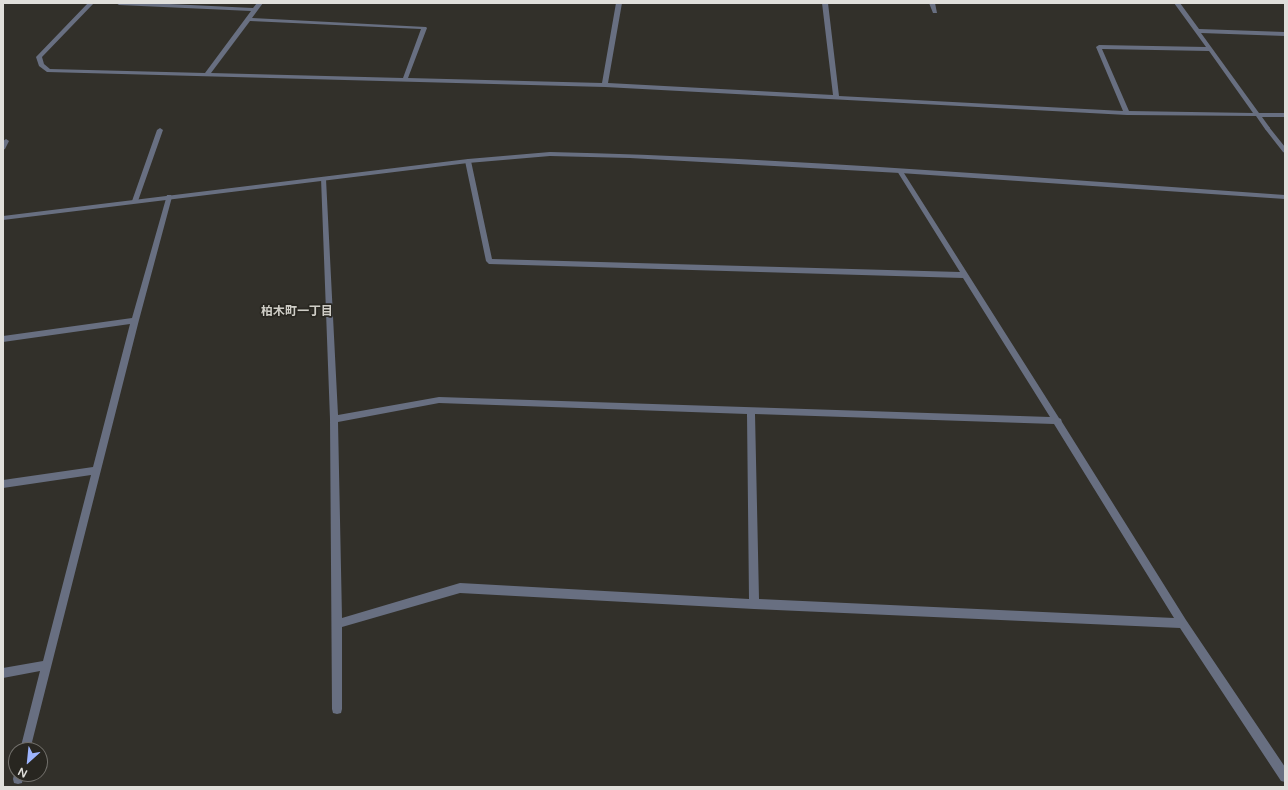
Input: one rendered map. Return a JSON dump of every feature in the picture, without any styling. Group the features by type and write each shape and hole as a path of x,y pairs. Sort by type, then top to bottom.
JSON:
{"street":[{"path":"92,3 39,57 41,65 49,71 605,85 1127,112 1256,114 1285,116"},
{"path":"118,3 255,10"},
{"path":"208,74 260,3"},
{"path":"605,85 619,3"},
{"path":"825,3 836,97"},
{"path":"932,3 935,12"},
{"path":"1177,3 1256,114 1285,151"},
{"path":"248,19 424,28 404,80"},
{"path":"1197,31 1285,34"},
{"path":"1127,112 1098,47 1210,49"},
{"path":"135,201 160,130"},
{"path":"3,148 6,141"},
{"path":"3,218 468,161 550,154 630,156 900,171 1285,197"},
{"path":"468,161 489,261 965,275"},
{"path":"900,171 1184,623 1285,777"},
{"path":"323,179 334,419 337,709"},
{"path":"27,742 135,320 169,197"},
{"path":"3,339 135,320"},
{"path":"334,419 439,400 1058,421"},
{"path":"750,410 754,604"},
{"path":"3,484 97,470"},
{"path":"337,624 460,588 754,604 1184,623"},
{"path":"3,673 47,665"}],"district":[{"name":"柏木町一丁目","path":"297,312"}]}
